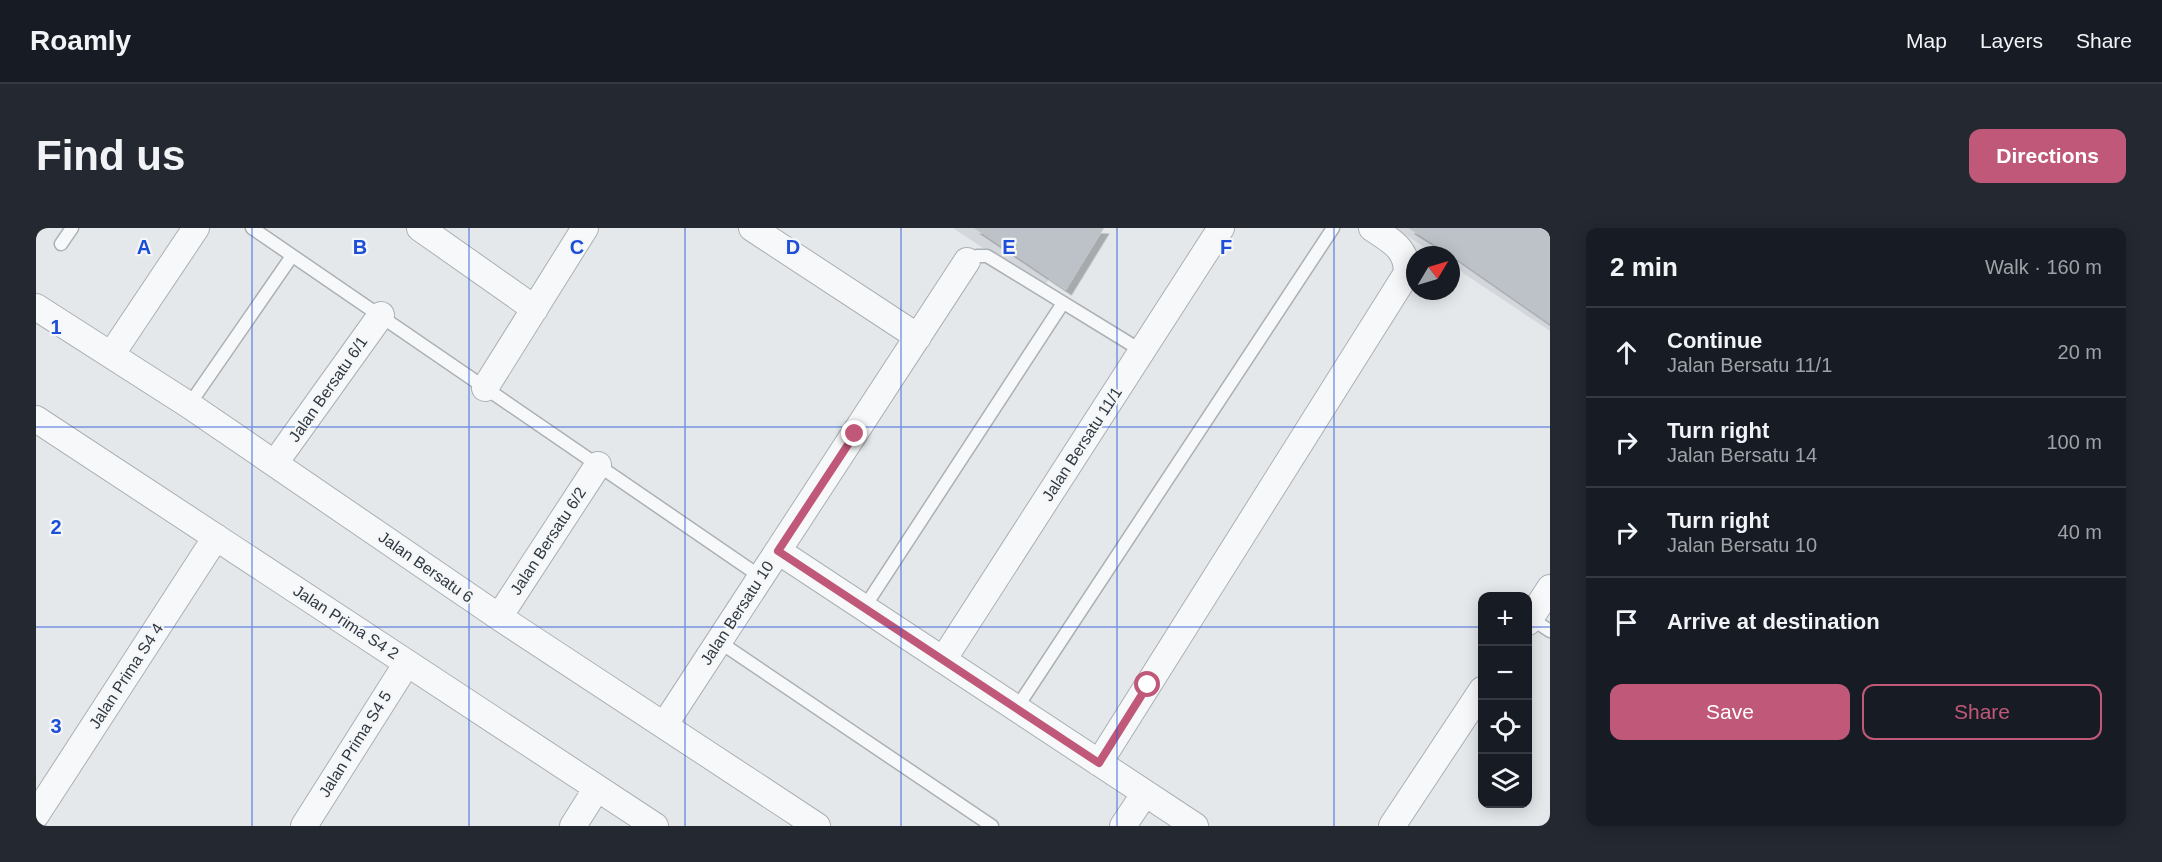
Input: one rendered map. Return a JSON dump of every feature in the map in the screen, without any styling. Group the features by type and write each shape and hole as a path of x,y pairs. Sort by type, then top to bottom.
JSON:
{"street":[{"path":"111,355 196,228"},
{"path":"420,228 535,309"},
{"path":"485,388 585,228"},
{"path":"752,228 918,337"},
{"name":"Jalan Bersatu 11/1","path":"943,660 1221,228"},
{"path":"1099,763 1407,273 1407,259 1395,243 1372,228"},
{"name":"Jalan Bersatu 10","path":"665,724 967,261"},
{"name":"Jalan Bersatu 6","path":"36,307 189,405 499,617 817,826"},
{"name":"Jalan Bersatu 6/1","path":"276,464 381,315"},
{"name":"Jalan Prima S4 2","path":"36,419 655,826"},
{"name":"Jalan Bersatu 6/2","path":"499,617 598,465"},
{"name":"Jalan Prima S4 4","path":"36,815 216,537"},
{"path":"778,551 1195,826"},
{"path":"1536,624 1550,588"},
{"name":"Jalan Prima S4 5","path":"304,826 407,663"},
{"path":"1392,826 1478,696"},
{"path":"573,826 597,788"},
{"path":"1123,826 1145,793"}],"lane":[{"path":"62,244 72,228"},
{"path":"252,228 761,577"},
{"path":"1016,709 1333,228"},
{"path":"189,405 292,256"},
{"path":"967,261 977,256 987,256 1142,351"},
{"path":"864,608 1064,303"},
{"path":"718,642 992,826"}],"shaded area":[{"path":"953,228 1083,228 1043,288"},
{"path":"1395,228 1550,228 1550,331 1460,271 1460,246 1422,246"}],"building":[{"path":"974,228 1104,228 1066,290"},
{"path":"1408,228 1550,228 1550,324 1460,261 1460,246 1437,246"}],"route":[{"path":"855,434 778,551 1099,763 1148,685"}]}
